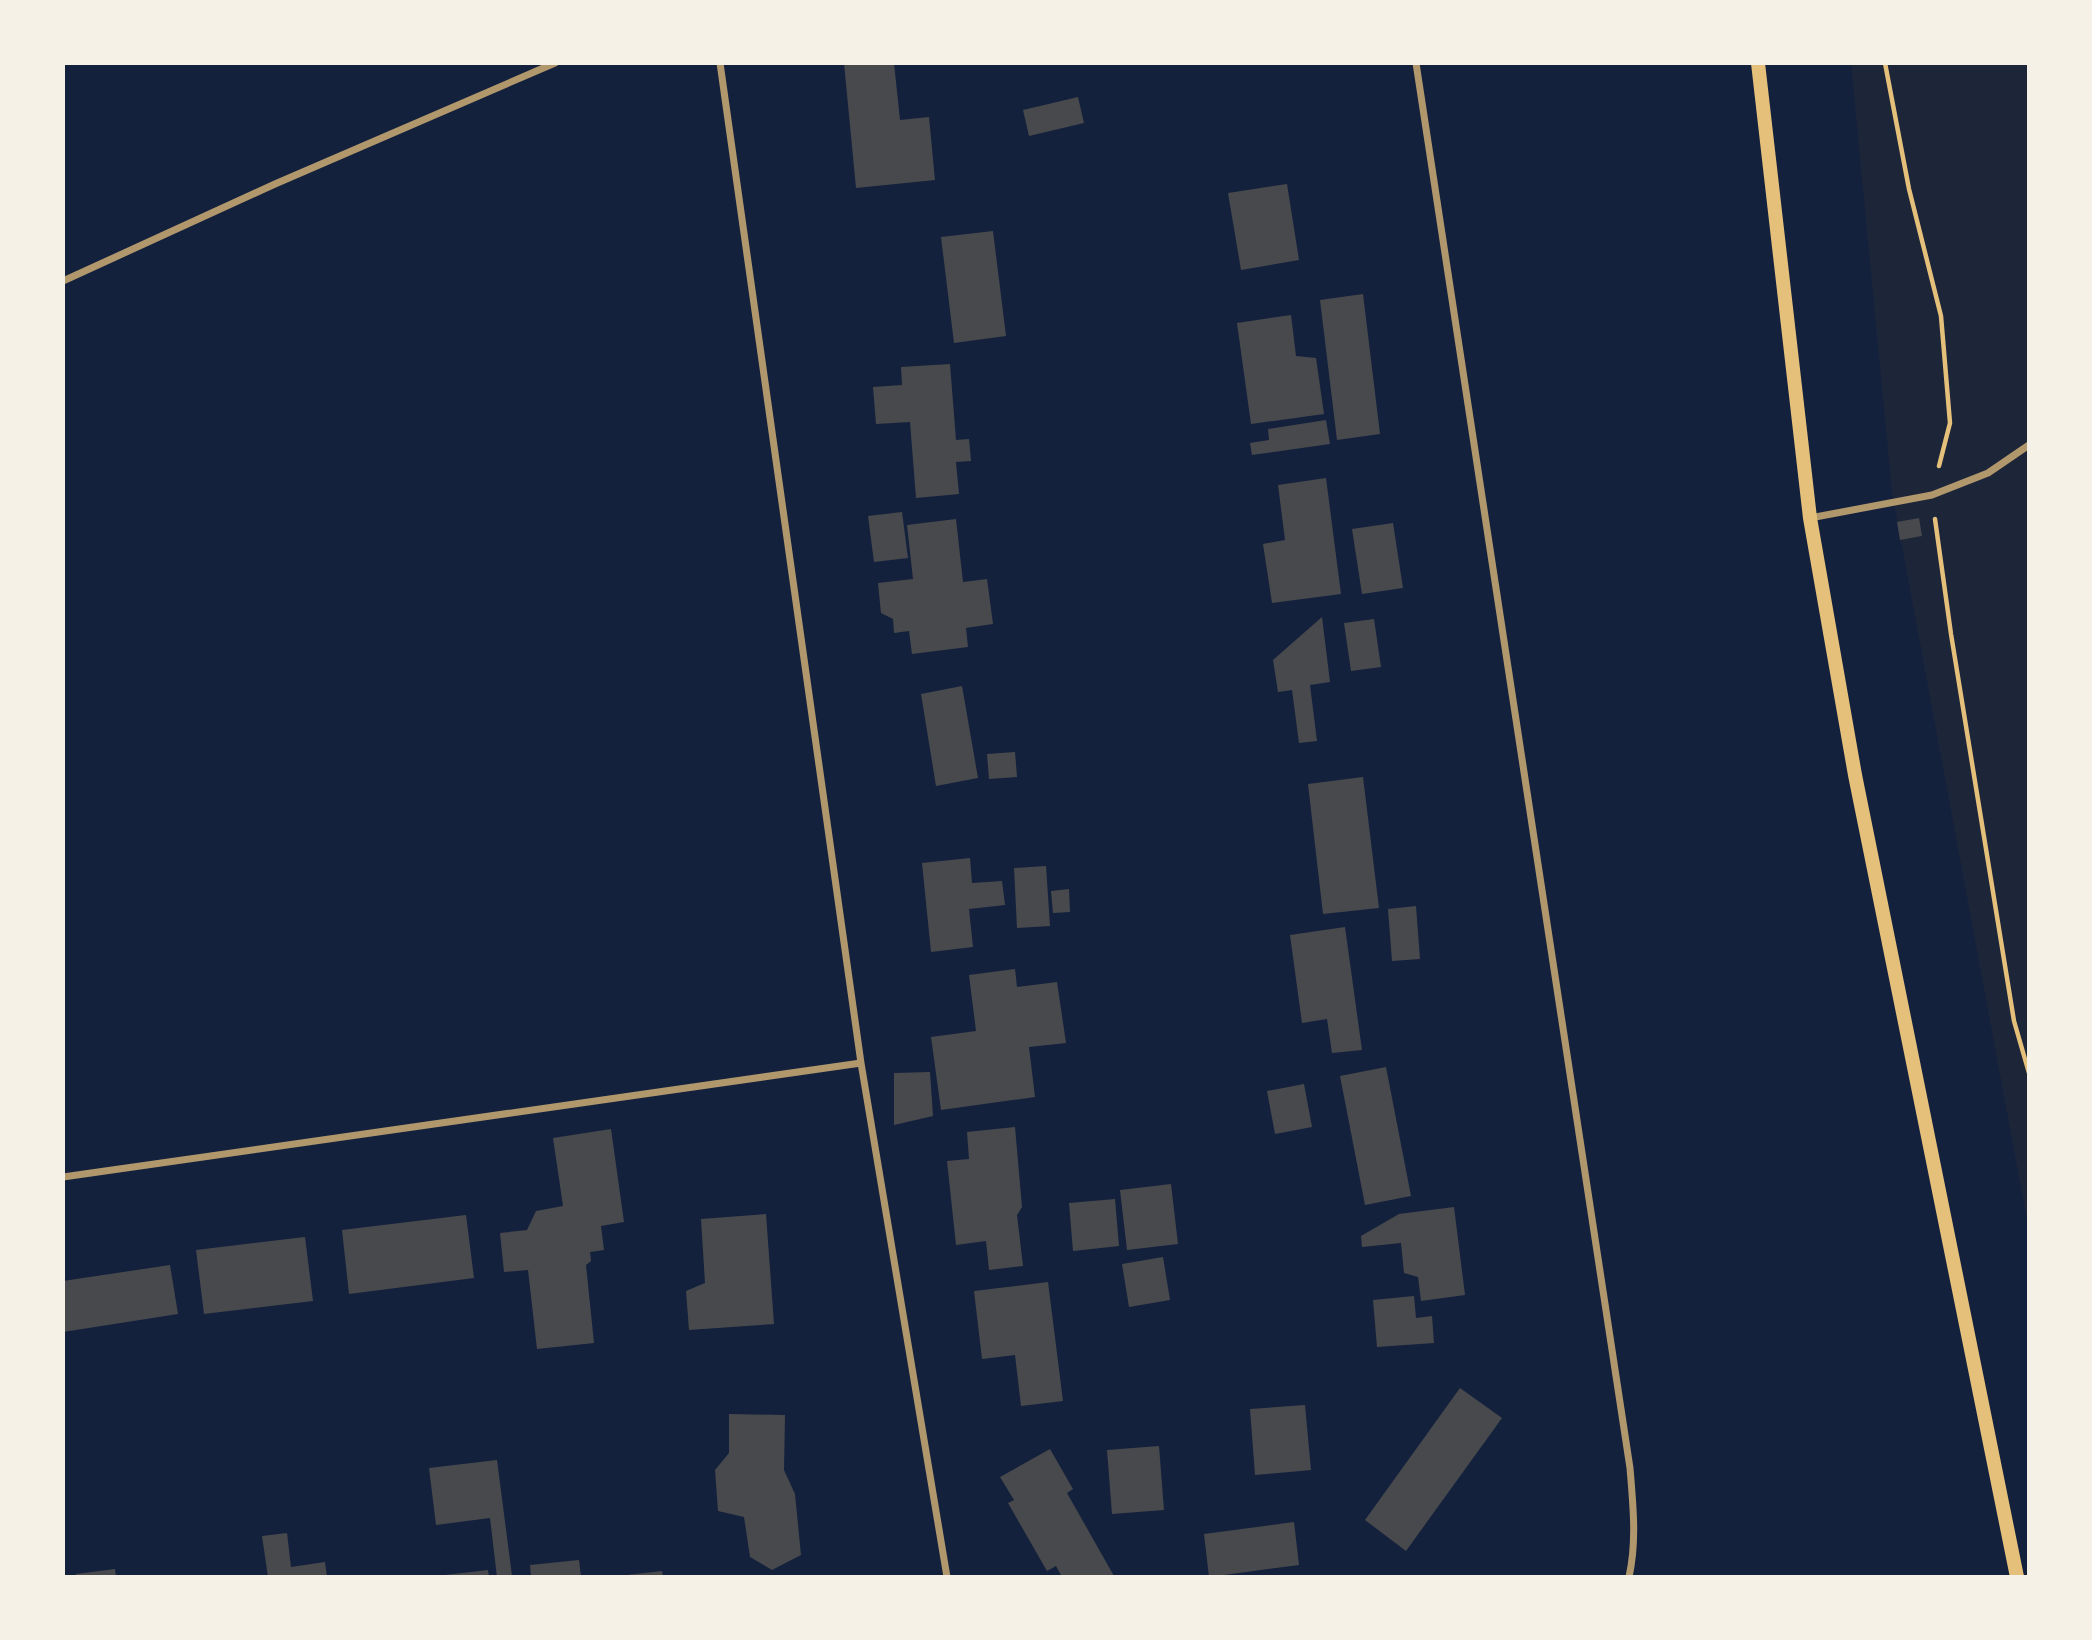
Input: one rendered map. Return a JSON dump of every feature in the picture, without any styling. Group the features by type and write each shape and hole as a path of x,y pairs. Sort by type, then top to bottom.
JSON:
{"main road":[{"path":"1758,63 1810,518 1854,775 2017,1577"}],"street":[{"path":"63,281 275,184 555,63"},
{"path":"720,63 862,1063 947,1577"},
{"path":"1416,63 1630,1468 1635,1523 1633,1561 1629,1577"},
{"path":"1810,518 1932,495 1988,473 2029,445"},
{"path":"63,1177 862,1063"}],"path":[{"path":"1885,63 1909,189 1941,316 1950,423 1932,495 1951,634 2012,1008 2029,1073"}],"shaded area":[{"path":"1851,63 2029,63 2029,1231 1892,492"}],"building":[{"path":"844,63 894,63 900,120 929,117 935,180 856,188"},
{"path":"1078,97 1084,123 1029,136 1023,110"},
{"path":"1287,184 1299,260 1241,270 1228,193"},
{"path":"993,231 1006,336 954,343 941,237"},
{"path":"1363,294 1380,434 1337,440 1320,300"},
{"path":"1291,315 1296,356 1316,358 1324,414 1251,424 1237,323"},
{"path":"950,364 956,440 969,439 971,461 956,462 959,494 916,498 910,422 876,424 873,387 902,385 901,367"},
{"path":"1326,420 1330,444 1252,455 1250,443 1269,440 1268,429"},
{"path":"1326,478 1341,594 1272,603 1263,544 1285,540 1278,485"},
{"path":"902,512 908,558 874,562 868,516"},
{"path":"1919,518 1922,536 1900,540 1897,522"},
{"path":"956,519 963,582 987,579 993,624 966,628 968,647 912,654 909,631 894,633 893,619 881,613 878,583 913,579 907,525"},
{"path":"1393,523 1403,588 1362,594 1352,529"},
{"path":"1322,617 1330,682 1310,685 1317,741 1299,743 1292,690 1278,692 1273,660"},
{"path":"1374,619 1381,667 1351,671 1344,623"},
{"path":"962,686 978,778 936,786 921,694"},
{"path":"1015,752 1017,777 989,779 987,754"},
{"path":"1363,777 1379,908 1323,914 1308,784"},
{"path":"970,858 972,883 1002,881 1005,905 969,909 973,947 931,952 922,863"},
{"path":"1046,866 1050,926 1017,928 1014,868"},
{"path":"1069,889 1070,912 1053,913 1051,891"},
{"path":"1416,906 1420,959 1392,961 1388,909"},
{"path":"1345,927 1362,1050 1332,1053 1327,1019 1302,1023 1290,935"},
{"path":"1015,969 1017,987 1057,982 1066,1043 1029,1047 1035,1097 941,1110 931,1037 976,1031 969,975"},
{"path":"1386,1067 1411,1196 1365,1205 1340,1076"},
{"path":"930,1072 933,1116 894,1125 894,1073"},
{"path":"1304,1084 1312,1127 1275,1134 1267,1091"},
{"path":"1015,1127 1022,1207 1017,1215 1023,1266 989,1270 986,1241 956,1245 947,1161 969,1159 967,1132"},
{"path":"611,1129 624,1222 601,1226 604,1250 590,1252 591,1261 586,1265 594,1343 537,1349 528,1270 504,1272 500,1233 527,1230 536,1211 563,1206 553,1138"},
{"path":"1171,1184 1178,1244 1127,1250 1120,1190"},
{"path":"1115,1199 1119,1246 1073,1251 1069,1203"},
{"path":"1454,1207 1465,1295 1421,1301 1418,1277 1404,1273 1401,1243 1362,1247 1361,1236 1399,1214"},
{"path":"766,1214 774,1324 689,1330 686,1291 705,1283 701,1219"},
{"path":"466,1215 474,1278 349,1294 342,1230"},
{"path":"305,1237 313,1301 204,1314 196,1250"},
{"path":"1163,1257 1170,1300 1129,1307 1122,1264"},
{"path":"170,1265 178,1314 63,1332 63,1281"},
{"path":"1048,1282 1063,1401 1021,1406 1015,1355 982,1359 974,1291"},
{"path":"1414,1296 1416,1318 1432,1316 1434,1343 1377,1347 1373,1300"},
{"path":"1460,1388 1502,1418 1406,1551 1365,1520"},
{"path":"1305,1405 1311,1470 1255,1475 1250,1409"},
{"path":"729,1414 785,1415 784,1470 795,1494 801,1555 772,1570 750,1557 744,1517 718,1511 715,1470 729,1453"},
{"path":"1159,1446 1164,1510 1112,1514 1107,1450"},
{"path":"1050,1449 1073,1489 1067,1493 1114,1576 1112,1577 1062,1577 1056,1566 1047,1571 1008,1503 1014,1500 1000,1477"},
{"path":"497,1460 512,1576 500,1577 497,1577 490,1518 436,1525 429,1468"},
{"path":"1294,1522 1299,1565 1209,1577 1204,1534"},
{"path":"287,1533 291,1567 325,1562 327,1577 268,1577 262,1536"},
{"path":"579,1560 581,1577 531,1577 530,1565"},
{"path":"115,1569 116,1577 76,1577 76,1574"},
{"path":"488,1570 489,1577 445,1577 445,1575"},
{"path":"662,1571 663,1577 627,1577 627,1575"}]}
